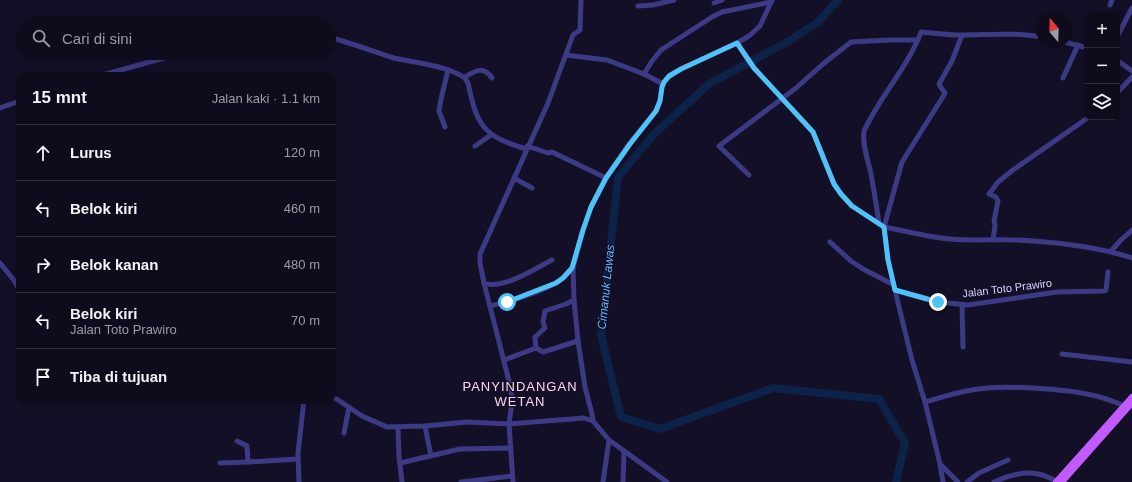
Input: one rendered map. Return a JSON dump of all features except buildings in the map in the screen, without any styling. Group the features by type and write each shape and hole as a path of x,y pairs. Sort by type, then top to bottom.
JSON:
{"main road":[{"path":"1057,481 1097,439 1132,397"}],"street":[{"path":"514,482 512,476 509,424 512,397 484,283 480,263 480,252 550,97 573,35 580,30 581,0"},
{"path":"638,6 654,5 674,0"},
{"path":"714,3 722,0"},
{"path":"644,74 661,50 712,17 722,12 772,1"},
{"path":"592,421 592,414 584,387 578,341 572,268 591,207 606,178 656,111 660,99 662,84 669,76 737,43 755,31 760,26 772,1"},
{"path":"1120,31 1132,8"},
{"path":"943,482 925,402 912,360 894,288 867,158 864,131 918,40 921,32 962,35 993,34 1036,36"},
{"path":"882,226 900,167 945,93 940,84 952,61 962,35"},
{"path":"336,39 395,58 428,64 465,77 468,83 474,110 491,135 506,143 548,153 552,152 606,178"},
{"path":"749,176 720,146 796,88 822,64 852,42 918,40"},
{"path":"737,43 754,68 813,132 834,184 841,194 852,206 882,226 949,239 1018,240 1110,252 1132,258"},
{"path":"1072,44 1084,47"},
{"path":"1063,78 1078,45"},
{"path":"566,55 607,60 644,74 662,84"},
{"path":"113,72 156,60"},
{"path":"1120,62 1132,71"},
{"path":"445,127 439,111 448,70"},
{"path":"465,77 482,70 489,73 492,78"},
{"path":"1120,90 1132,77"},
{"path":"0,108 16,102"},
{"path":"993,240 995,225 994,221 998,201 996,197 989,194 998,182 1085,120"},
{"path":"475,146 491,135"},
{"path":"514,178 532,188"},
{"path":"1110,252 1132,230"},
{"name":"Jalan Toto Prawiro","path":"830,242 851,261 894,288 938,302 962,305 1057,292 1104,291 1106,290 1108,272"},
{"path":"484,283 492,285 506,282 552,260"},
{"path":"0,263 16,283"},
{"path":"490,306 513,300 556,283 572,268"},
{"path":"536,348 535,337 545,328 542,322 545,311 574,300"},
{"path":"962,305 963,347"},
{"path":"536,348 543,352 578,341"},
{"path":"504,360 536,348"},
{"path":"1062,354 1132,362"},
{"path":"925,402 961,392 995,387 1071,391 1125,405"},
{"path":"336,399 362,416 387,427 425,426 467,422 509,424 584,418 592,421 609,440 667,482"},
{"path":"299,482 298,440 303,404"},
{"path":"344,433 349,408"},
{"path":"425,426 431,456"},
{"path":"398,427 402,482"},
{"path":"603,482 609,440"},
{"path":"237,441 247,446 248,462"},
{"path":"400,463 460,449 511,448"},
{"path":"623,482 624,452"},
{"path":"220,463 298,460"},
{"path":"966,482 979,473 1008,460"},
{"path":"940,464 958,482"},
{"path":"994,482 1011,475 1026,473 1035,474 1057,481"},
{"path":"460,482 512,476"}],"waterway":[{"name":"Cimanuk Lawas","path":"838,0 818,22 789,41 709,84 654,134 618,177 601,335 621,417 660,429 773,388 879,399 905,443 896,482"}],"district":[{"name":"PANYINDANGAN WETAN","path":"520,394"}],"route":[{"path":"507,302 556,283 561,280 572,268 591,207 606,178 656,111 660,101 662,84 669,76 699,60 737,43 754,68 813,132 834,184 841,194 852,206 884,227 888,260 895,290 938,302"}]}
